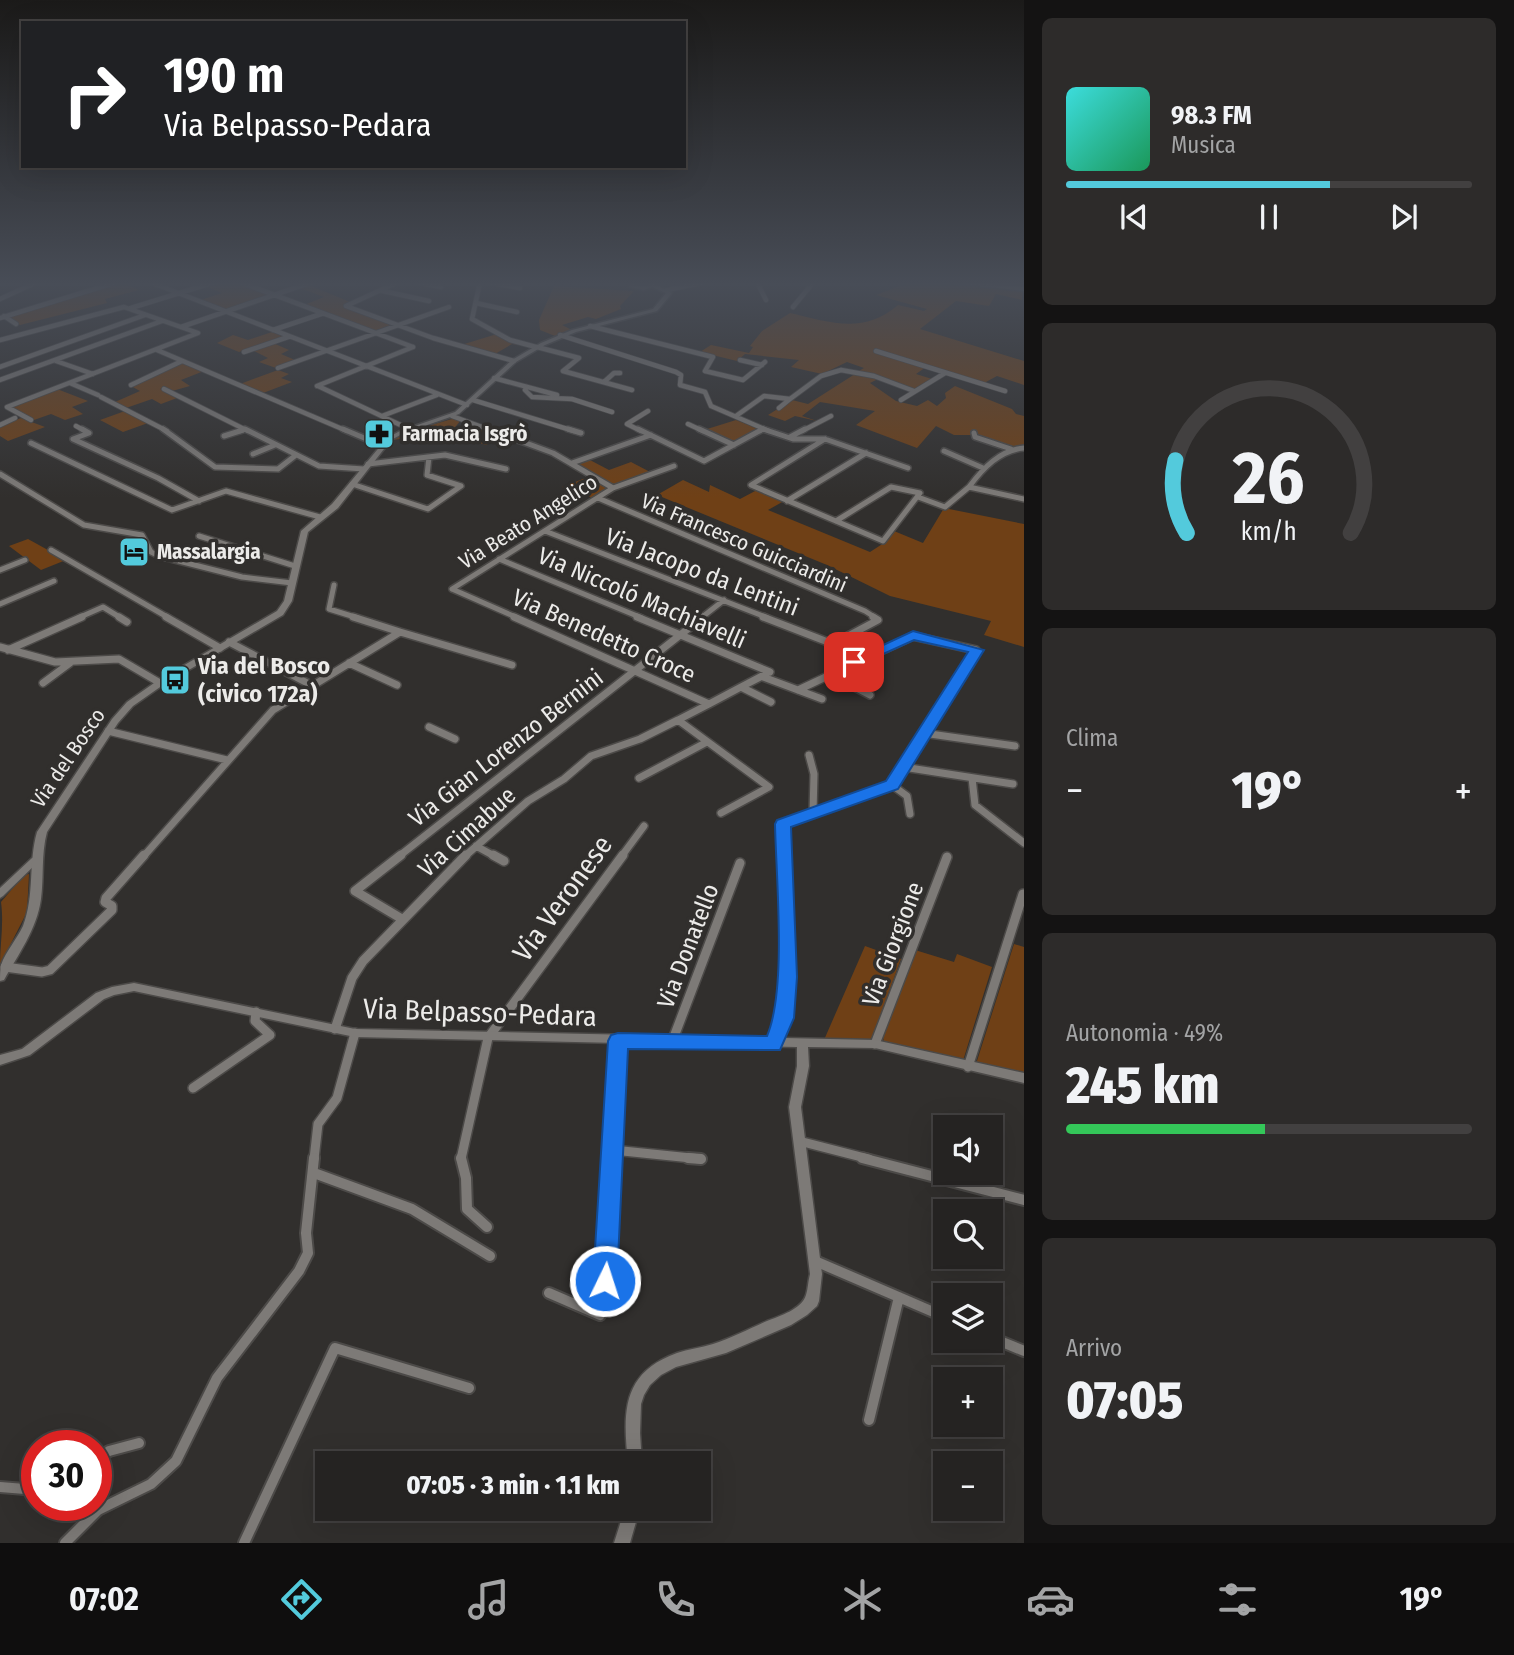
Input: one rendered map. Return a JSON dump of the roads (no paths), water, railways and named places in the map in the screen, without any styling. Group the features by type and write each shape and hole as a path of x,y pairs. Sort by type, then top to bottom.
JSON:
{"main road":[{"name":"Via del Bosco","path":"35,860 37,846 51,817 108,731 130,704 160,683 280,613 288,601 303,535 335,506 383,446 393,436 409,429 452,416 525,354"},
{"path":"3,972 26,929 34,906 35,860"}],"street":[{"path":"0,366 34,354"},
{"path":"0,380 71,354"},
{"path":"31,420 7,407 144,354"},
{"path":"167,354 383,446"},
{"path":"278,369 316,354"},
{"path":"332,354 436,395 581,433"},
{"path":"396,354 317,386 409,429"},
{"path":"492,354 514,361"},
{"path":"563,354 579,358 563,371 632,390"},
{"path":"620,354 676,372 681,375 681,386 705,392 711,406 763,429 790,438 825,439 908,468"},
{"path":"701,354 713,357 705,371 743,380 764,364 740,360"},
{"path":"885,354 1006,391"},
{"path":"55,360 93,374"},
{"path":"131,385 182,361"},
{"path":"779,408 813,381 838,370 873,377 914,391"},
{"path":"604,382 614,373 620,373"},
{"path":"901,400 945,373"},
{"path":"494,378 557,395"},
{"path":"70,383 169,432 215,467 278,469 296,455"},
{"path":"527,387 528,394 535,397 574,399 612,412"},
{"path":"163,389 319,466 366,466 445,455 498,465 506,469"},
{"path":"382,416 436,395"},
{"path":"736,416 764,396 790,399"},
{"path":"648,411 627,424 704,461 763,429"},
{"name":"Via Beato Angelico","path":"452,416 553,453 613,488 452,589"},
{"path":"790,438 831,416"},
{"path":"0,425 15,418"},
{"path":"688,424 734,445"},
{"path":"76,426 89,433 73,439 158,478 199,501"},
{"path":"224,436 243,429"},
{"path":"974,433 975,437 1011,449 1024,448"},
{"path":"572,463 651,435"},
{"path":"825,439 751,484 787,501 883,541 920,493 891,487 836,521"},
{"path":"31,443 172,510 226,491 320,517"},
{"path":"253,454 275,445"},
{"path":"918,497 946,507 969,487 983,468 1011,449"},
{"path":"944,451 983,468"},
{"path":"787,501 866,453"},
{"path":"352,484 428,509 461,486 427,475 429,457"},
{"path":"613,488 674,466"},
{"path":"0,474 84,525 142,535 153,554 242,577 292,583"},
{"path":"220,482 226,491"},
{"path":"969,487 1024,499"},
{"name":"Via Francesco Guicciardini","path":"598,498 877,617"},
{"name":"Via Jacopo da Lentini","path":"545,531 833,644 870,627 878,620 877,617"},
{"path":"199,536 295,566"},
{"path":"51,550 220,648"},
{"name":"Via Niccoló Machiavelli","path":"499,559 679,634 822,699"},
{"path":"0,570 25,560"},
{"path":"0,604 54,581"},
{"path":"334,585 329,609 512,665"},
{"name":"Via Benedetto Croce","path":"452,589 709,704"},
{"name":"Via Gian Lorenzo Bernini","path":"402,919 355,891 724,600"},
{"path":"3,649 103,607 127,622"},
{"path":"3,972 50,970 112,910 113,906 105,902 106,898 273,710 400,632"},
{"path":"773,1044 784,1018 787,977 783,824 892,785 976,650 913,636 798,690"},
{"path":"229,642 313,686"},
{"path":"3,649 70,663 119,659 160,683"},
{"path":"43,683 70,663"},
{"path":"349,663 397,685"},
{"path":"709,704 767,674"},
{"path":"829,674 870,695"},
{"path":"741,687 771,702"},
{"name":"Via Benedetto Croce","path":"709,704 678,720 769,788 721,813"},
{"name":"Via Cimabue","path":"335,1028 352,978 370,950 476,846 527,801 564,779 591,755 640,739 678,720"},
{"path":"429,727 455,739"},
{"path":"108,731 227,760"},
{"path":"923,733 1015,746"},
{"path":"639,778 708,742"},
{"path":"809,755 814,774 813,813"},
{"path":"903,767 1013,784"},
{"path":"972,778 975,805 1024,844"},
{"path":"892,785 907,796 910,814"},
{"name":"Via Veronese","path":"487,1227 467,1209 466,1178 460,1162 488,1038 644,826"},
{"path":"476,846 504,861"},
{"name":"Via Giorgione","path":"875,1044 947,857"},
{"name":"Via del Bosco","path":"0,894 35,860"},
{"name":"Via Donatello","path":"672,1042 740,863"},
{"path":"968,1068 1023,894"},
{"name":"Via Belpasso-Pedara","path":"0,1060 26,1052 112,991 134,987 355,1033 802,1045 875,1044 968,1068 1024,1078"},
{"path":"193,1088 270,1035 256,1021 256,1012"},
{"path":"65,1543 98,1510 151,1484 176,1461 217,1378 232,1356 253,1335 309,1253 306,1233 317,1124 337,1098 355,1033"},
{"path":"550,1293 600,1315 604,1308 618,1041"},
{"path":"634,1451 631,1422 635,1395 651,1374 672,1361 713,1351 799,1314 812,1301 816,1291 814,1260 795,1107 803,1066 802,1045"},
{"path":"799,1141 1024,1199"},
{"path":"613,1150 701,1159"},
{"path":"314,1173 412,1209 490,1256"},
{"path":"814,1260 933,1312"},
{"path":"869,1420 899,1297"},
{"path":"1003,1342 1024,1351"},
{"path":"244,1543 335,1348 469,1388"},
{"path":"112,1450 139,1443"},
{"path":"0,1487 21,1489"},
{"path":"622,1543 629,1521"}],"place":[{"name":"Farmacia Isgrò","path":"379,434"},
{"name":"Massalargia","path":"134,552"},
{"name":"Via del Bosco (civico 172a)","path":"175,680"}]}
